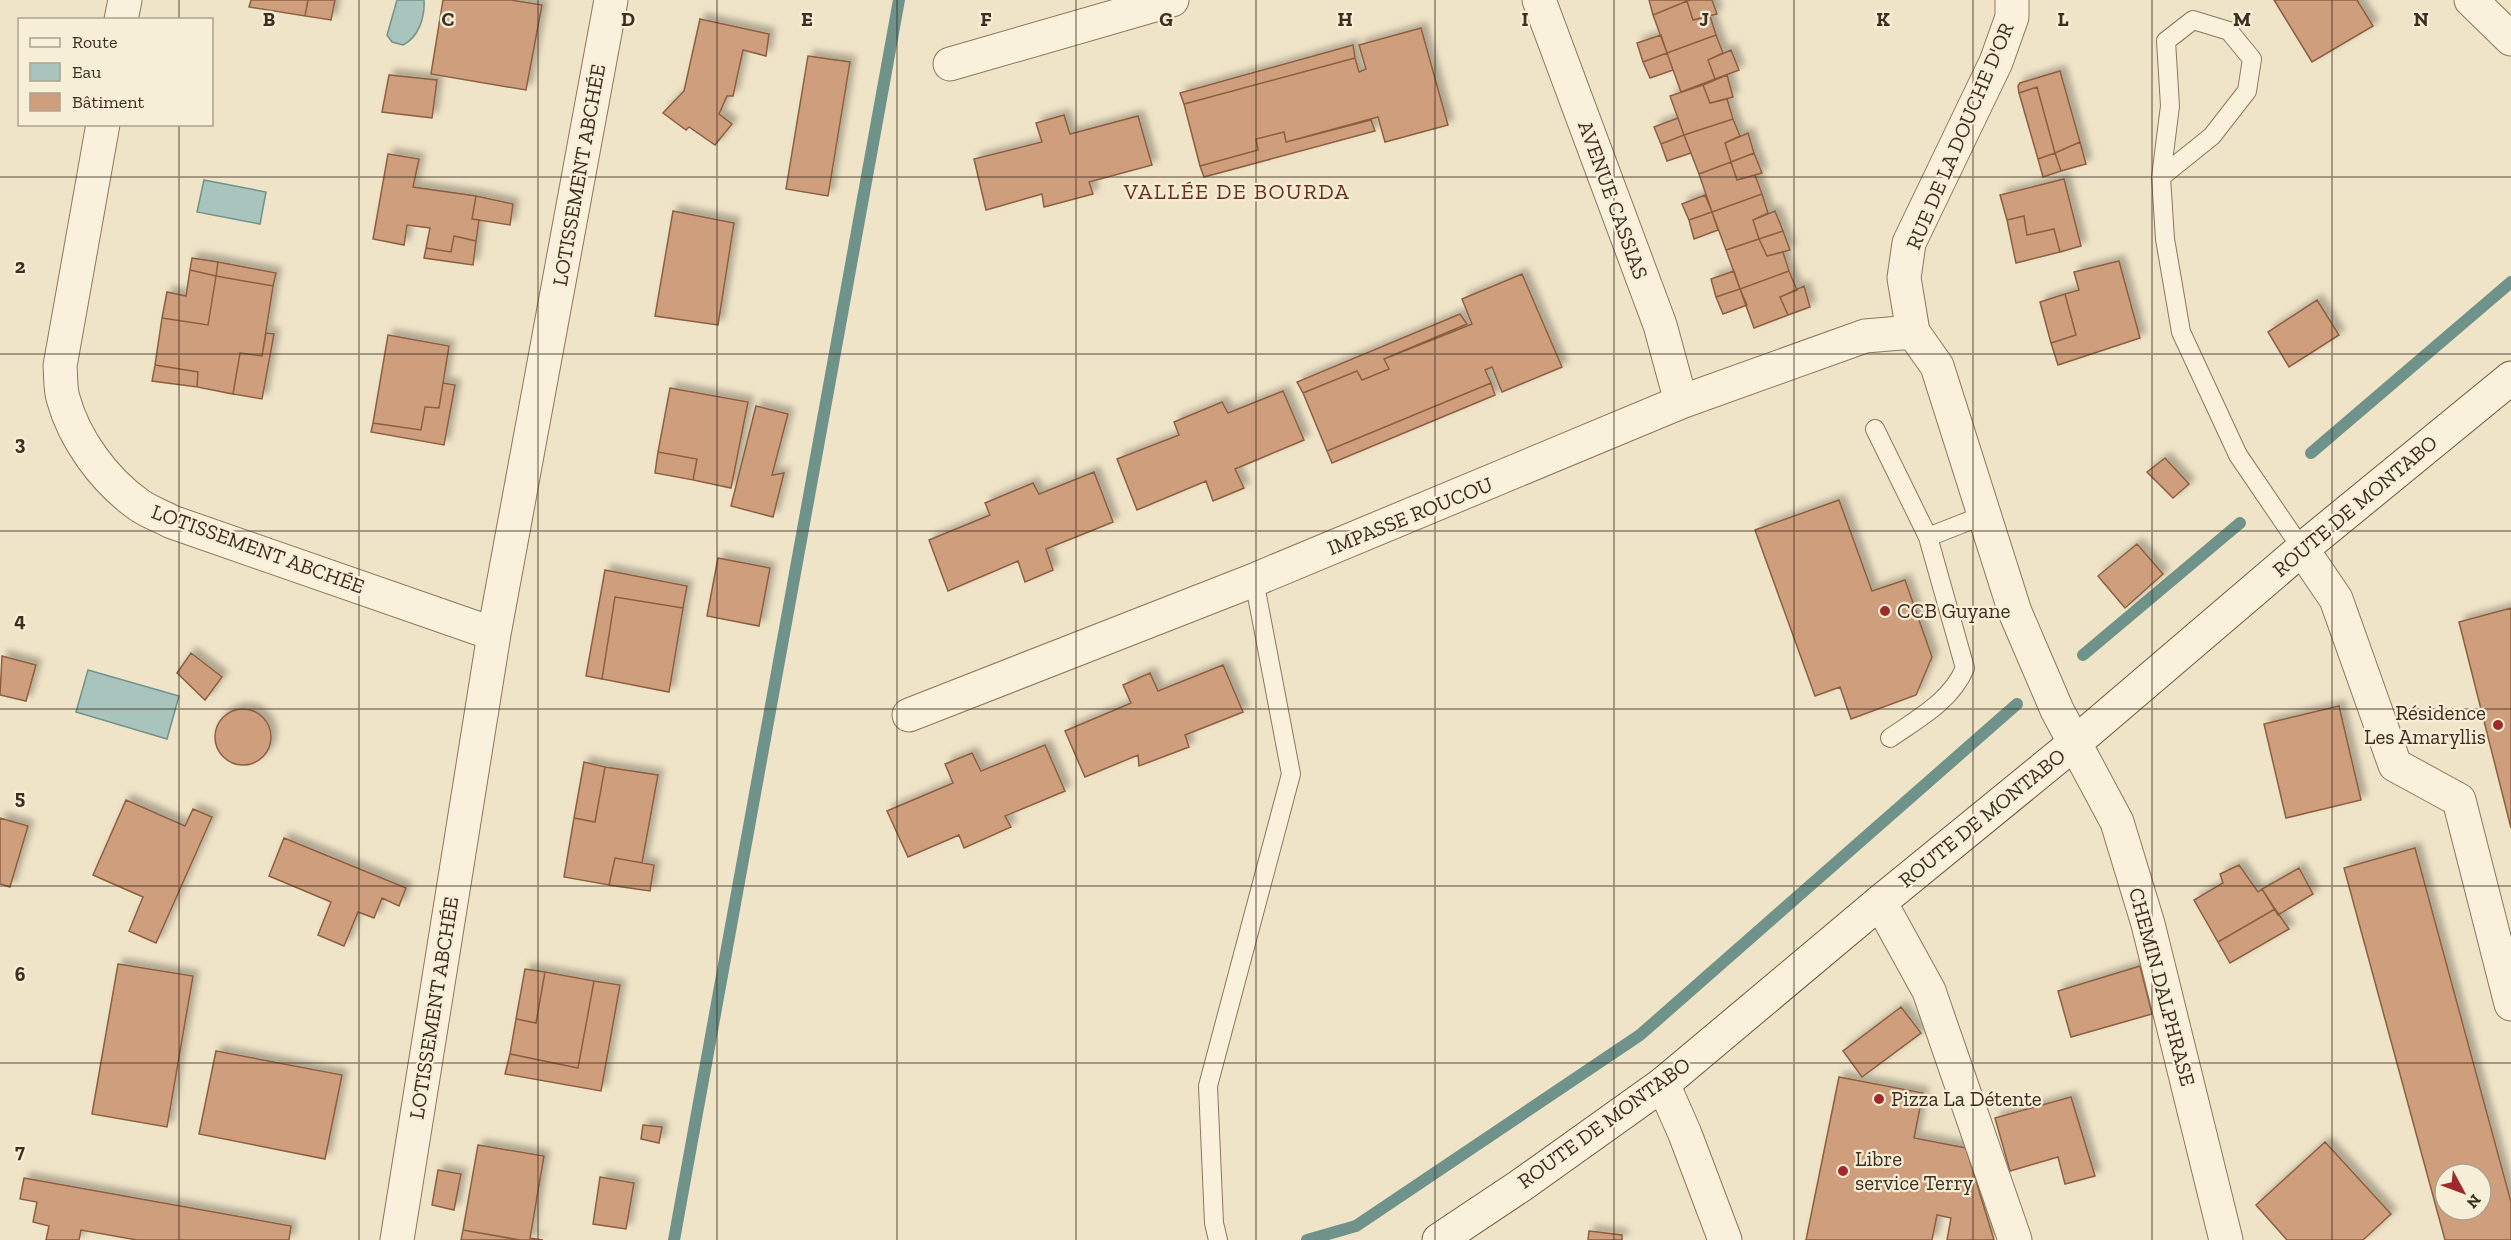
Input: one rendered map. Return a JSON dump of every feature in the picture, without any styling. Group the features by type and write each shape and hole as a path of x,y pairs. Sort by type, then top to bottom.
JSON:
{"street":[{"path":"122,18 125,0"},
{"name":"LOTISSEMENT ABCHÉE","path":"397,1240 494,634 611,0"},
{"path":"950,64 1172,0"},
{"name":"AVENUE CASSIAS","path":"1539,0 1660,325 1681,402"},
{"name":"RUE DE LA DOUCHE D'OR","path":"2012,0 2012,17 1996,62 1909,243 1904,278 1913,332 1937,366 2015,612 2057,710 2076,742"},
{"path":"2471,0 2511,39"},
{"name":"LOTISSEMENT ABCHÉE","path":"103,126 60,366 62,397 76,431 94,461 114,483 140,505 172,522 494,634"},
{"name":"IMPASSE ROUCOU","path":"909,715 1254,580 1681,402 1865,336 1913,332"},
{"name":"ROUTE DE MONTABO","path":"1439,1240 1520,1186 1663,1084 2076,742 2302,549 2511,378"},
{"path":"2302,549 2336,599 2395,765 2459,800 2511,1004"},
{"name":"CHEMIN DALPHRASE","path":"2076,742 2117,822 2138,890 2226,1240"},
{"path":"1880,902 1929,991 2015,1240"},
{"path":"1663,1084 1685,1134 1725,1240"}],"lane":[{"path":"2160,177 2212,136 2247,91 2252,59 2229,31 2193,20 2166,40 2170,106 2160,177 2165,239 2181,332 2238,455 2302,549"},
{"path":"1875,429 1928,537 1965,668 1960,680 1937,706 1890,738"},
{"path":"1928,537 1984,515"},
{"path":"1218,1240 1214,1223 1208,1086 1291,774 1254,580"}],"water":[{"path":"397,0 424,0 420,26 413,37 403,45 392,42 387,35"},
{"path":"204,180 266,192 260,224 197,212"},
{"path":"88,670 179,696 167,739 76,712"}],"building":[{"path":"251,0 308,0 305,16 249,7"},
{"path":"308,0 335,0 331,20 305,16"},
{"path":"443,0 511,0 542,5 526,90 431,74"},
{"path":"1649,0 1686,0 1687,1 1653,15"},
{"path":"1712,0 1717,14 1693,20 1687,1"},
{"path":"2274,0 2357,0 2373,26 2312,62"},
{"path":"1687,1 1693,20 1710,16 1716,35 1667,53 1653,15"},
{"path":"700,19 769,34 766,56 743,50 733,96 727,96 719,114 732,124 715,145 689,127 686,130 663,113 684,91"},
{"path":"1421,28 1448,125 1385,142 1378,117 1286,142 1284,132 1256,139 1258,150 1200,166 1184,104 1355,58 1359,72 1366,69 1359,45"},
{"path":"1661,35 1667,53 1643,62 1637,43"},
{"path":"1716,35 1723,53 1708,60 1715,79 1681,92 1667,53"},
{"path":"1353,45 1355,58 1184,104 1180,93"},
{"path":"1731,50 1739,70 1715,79 1708,60"},
{"path":"1667,53 1673,70 1650,78 1643,62"},
{"path":"808,56 850,62 828,196 786,189"},
{"path":"2060,71 2080,142 2055,153 2037,87 2019,93 2018,86 2020,83"},
{"path":"389,75 437,80 432,118 382,112"},
{"path":"1727,75 1733,97 1710,103 1703,85"},
{"path":"1703,85 1710,103 1727,99 1733,119 1684,135 1670,96"},
{"path":"2037,87 2055,153 2038,159 2019,93"},
{"path":"1064,115 1070,134 1138,116 1152,165 1089,182 1093,194 1044,207 1042,194 986,210 974,159 1042,142 1036,123"},
{"path":"1678,118 1684,135 1661,144 1654,127"},
{"path":"1733,119 1740,136 1725,143 1731,162 1699,174 1684,135"},
{"path":"1371,120 1375,131 1204,177 1200,166 1258,150 1256,139 1284,132 1286,142"},
{"path":"1748,133 1754,153 1731,162 1725,143"},
{"path":"1684,135 1691,153 1667,161 1661,144"},
{"path":"2080,142 2086,164 2061,171 2055,153"},
{"path":"1754,153 1762,173 1737,180 1731,162"},
{"path":"2055,153 2061,171 2043,177 2038,159"},
{"path":"388,154 419,159 413,187 476,196 472,219 479,220 476,241 454,236 451,252 426,248 430,228 407,225 404,245 373,239"},
{"path":"1731,162 1737,180 1755,175 1762,194 1712,212 1699,174"},
{"path":"2064,179 2081,246 2060,252 2054,229 2027,235 2024,216 2007,220 2000,195"},
{"path":"1762,194 1768,213 1753,220 1759,239 1726,250 1712,212"},
{"path":"1705,195 1712,212 1689,220 1682,204"},
{"path":"476,196 513,204 510,225 472,219"},
{"path":"673,211 734,223 718,325 655,316"},
{"path":"1775,211 1783,231 1759,239 1753,220"},
{"path":"1712,212 1718,230 1694,239 1689,220"},
{"path":"2024,216 2027,235 2054,229 2060,252 2016,263 2007,220"},
{"path":"1783,231 1790,250 1767,256 1759,239"},
{"path":"454,236 476,241 473,265 424,258 426,248 451,252"},
{"path":"1759,239 1767,256 1783,252 1789,271 1740,289 1726,250"},
{"path":"192,258 218,262 216,276 190,270"},
{"path":"2119,261 2140,338 2058,365 2051,343 2076,335 2065,294 2079,290 2074,272"},
{"path":"218,262 276,273 273,286 216,276"},
{"path":"190,270 216,276 208,325 162,318 167,292 186,296"},
{"path":"1734,271 1740,289 1716,297 1711,279"},
{"path":"1789,271 1797,290 1780,297 1788,315 1754,328 1740,289"},
{"path":"1522,274 1562,367 1502,392 1492,367 1485,370 1491,383 1327,451 1303,393 1357,371 1362,380 1389,369 1384,359 1472,324 1462,299"},
{"path":"216,276 273,286 262,356 240,353 233,394 197,387 198,372 155,365 162,318 208,325"},
{"path":"1804,286 1810,307 1788,315 1780,297"},
{"path":"1740,289 1747,305 1723,314 1716,297"},
{"path":"2065,294 2076,335 2051,343 2040,302"},
{"path":"2317,300 2339,335 2289,367 2268,332"},
{"path":"1460,314 1467,324 1384,359 1389,369 1362,380 1357,371 1303,393 1297,382"},
{"path":"266,333 274,334 262,399 233,394 240,353 262,356"},
{"path":"388,335 449,346 439,408 425,407 421,430 373,423"},
{"path":"155,365 198,372 197,387 152,381"},
{"path":"443,383 455,385 444,445 371,432 373,423 421,430 425,407 439,408"},
{"path":"1491,383 1495,395 1332,463 1327,451"},
{"path":"670,388 748,402 731,488 693,480 697,459 658,452"},
{"path":"1283,391 1304,440 1235,469 1244,488 1213,501 1206,481 1137,510 1117,459 1179,435 1174,422 1222,402 1228,413"},
{"path":"756,406 788,414 772,475 784,473 773,517 731,506"},
{"path":"658,452 697,459 693,480 655,473"},
{"path":"2165,458 2189,484 2173,498 2147,472"},
{"path":"1094,472 1113,522 1046,549 1053,570 1025,582 1018,561 948,591 929,540 990,515 985,503 1033,483 1039,494"},
{"path":"1839,500 1872,591 1905,580 1932,657 1916,695 1851,719 1840,687 1815,696 1755,530"},
{"path":"2137,544 2163,574 2125,608 2098,576"},
{"path":"718,558 770,568 759,626 707,616"},
{"path":"605,570 687,586 683,608 615,597 602,679 586,676"},
{"path":"615,597 683,608 669,692 602,679"},
{"name":"Résidence Les Amaryllis","path":"2511,608 2511,828 2459,622"},
{"path":"191,653 222,677 205,700 177,673"},
{"path":"2,656 36,665 26,701 0,695"},
{"path":"1223,665 1243,712 1185,735 1189,747 1139,766 1138,755 1085,777 1065,731 1131,703 1123,685 1150,673 1158,691"},
{"path":"2339,706 2361,800 2286,818 2264,724"},
{"path":"238,709 248,709 263,717 269,726 271,737 269,748 263,757 248,765 238,765 227,760 220,753 215,742 215,732 220,721 227,714"},
{"path":"1045,745 1065,791 1005,816 1011,827 964,848 959,835 908,857 887,811 953,783 945,764 972,753 981,771"},
{"path":"584,762 605,767 595,822 574,818"},
{"path":"605,767 658,775 642,863 615,858 609,885 564,877 574,818 595,822"},
{"path":"126,800 185,826 193,809 212,817 156,943 129,931 143,897 93,875"},
{"path":"0,818 28,826 10,887 0,884"},
{"path":"284,838 406,888 399,906 382,898 374,918 358,912 344,946 318,935 331,902 269,876"},
{"path":"2415,848 2511,1202 2511,1240 2445,1240 2440,1222 2493,1222 2493,1162 2433,1162 2433,1196 2344,868"},
{"path":"615,858 654,865 650,891 609,885"},
{"path":"2239,865 2258,892 2262,889 2275,909 2218,942 2194,900 2223,883 2220,874"},
{"path":"2299,868 2313,894 2278,915 2262,889"},
{"path":"2275,909 2289,929 2230,963 2218,942"},
{"path":"118,964 193,976 167,1127 92,1114"},
{"path":"2140,966 2152,1014 2071,1037 2058,991"},
{"path":"525,969 545,972 536,1023 516,1019"},
{"path":"545,972 594,981 578,1068 510,1054 516,1019 536,1023"},
{"path":"594,981 620,985 601,1091 505,1074 510,1054 578,1068"},
{"path":"1901,1007 1921,1033 1862,1077 1843,1051"},
{"path":"216,1051 342,1075 325,1159 199,1134"},
{"path":"1839,1077 1923,1093 1914,1138 1966,1148 1994,1240 1947,1240 1951,1218 1937,1215 1932,1240 1806,1240"},
{"path":"2071,1097 2095,1176 2065,1184 2058,1157 2010,1171 1995,1118"},
{"path":"643,1125 662,1127 659,1143 641,1139"},
{"path":"2325,1142 2391,1214 2363,1240 2287,1240 2256,1205"},
{"path":"478,1145 544,1156 530,1238 543,1240 520,1240 463,1230"},
{"path":"438,1170 461,1174 454,1210 432,1205"},
{"path":"600,1177 634,1183 626,1229 593,1224"},
{"path":"24,1178 291,1226 289,1240 137,1240 81,1230 79,1240 46,1240 49,1226 33,1222 37,1202 20,1199"},
{"path":"463,1230 520,1240 461,1240"},
{"path":"1589,1231 1622,1235 1622,1240 1588,1240"}],"waterway":[{"path":"674,1240 899,0"},
{"path":"2311,453 2511,282"},
{"path":"2083,655 2240,523"},
{"path":"1307,1240 1356,1226 1640,1035 2017,704"}],"place":[{"name":"CCB Guyane","path":"1885,611"},
{"name":"Résidence Les Amaryllis","path":"2498,725"},
{"name":"Pizza La Détente","path":"1879,1099"},
{"name":"Libre service Terry","path":"1843,1171"}],"district":[{"name":"VALLÉE DE BOURDA","path":"1237,191"}]}
